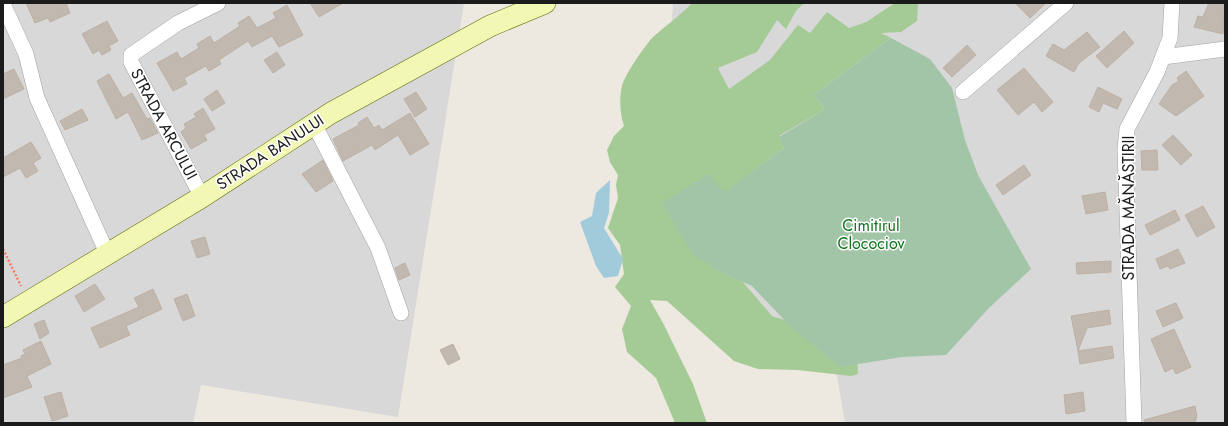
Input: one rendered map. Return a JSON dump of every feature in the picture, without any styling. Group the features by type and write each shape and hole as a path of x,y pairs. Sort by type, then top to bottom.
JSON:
{"street":[{"name":"STRADA ARCULUI","path":"202,197 131,62 131,56 178,23 218,3"},
{"name":"STRADA BANULUI","path":"3,317 202,197 331,113 490,26 545,3"},
{"path":"963,92 1066,3"},
{"name":"STRADA MĂNĂSTIRII","path":"1134,423 1125,149 1127,129 1170,38 1172,3"},
{"path":"3,4 26,54 37,98 108,255"},
{"path":"1162,57 1225,49"},
{"path":"314,124 378,248 401,313"}],"path":[{"path":"3,249 29,302"}],"shaded area":[{"path":"3,3 464,3 398,417 201,385 193,423 3,423"},
{"path":"673,3 1225,3 1225,423 845,423 837,375 658,233"}],"green space":[{"path":"692,3 804,3 796,11 786,29 777,20 757,52 718,68 729,89 770,60 798,25 810,33 827,12 849,28 866,22 895,3 918,3 917,21 901,32 881,33 891,38 814,95 825,109 779,136 784,148 725,193 719,271 742,281 772,316 797,324 857,352 858,374 851,376 797,370 758,369 734,361 667,301 650,300 693,384 707,423 675,423 656,378 627,352 622,329 631,306 615,287 624,274 620,245 608,228 618,198 616,185 618,175 610,162 607,150 614,136 624,126 620,106 620,96 622,86 631,68 649,41"},
{"name":"Cimitirul Clocociov","path":"891,38 930,59 952,88 965,140 978,175 1031,269 989,308 946,355 902,357 840,367 788,324 752,286 719,271 692,254 662,203 708,174 725,192 784,148 779,137 825,109 814,95"}],"water":[{"path":"610,180 609,213 604,228 623,259 618,276 604,278 596,266 580,222 592,216 596,193"}],"building":[{"path":"26,3 66,3 70,13 50,22 48,18 35,23"},
{"path":"310,3 343,3 319,17"},
{"path":"1015,3 1046,3 1030,18"},
{"path":"1209,3 1225,3 1223,34 1194,27 1198,16 1203,17"},
{"path":"287,5 303,35 279,47 272,36 252,47 248,41 219,60 221,64 209,71 206,66 184,78 187,84 173,91 157,63 177,52 181,59 199,48 197,44 210,36 214,43 240,26 238,23 249,16 257,28 276,18 273,13"},
{"path":"107,21 118,41 109,46 111,50 102,55 99,50 93,54 82,34"},
{"path":"1124,31 1134,43 1107,68 1096,56"},
{"path":"1087,32 1100,47 1079,63 1074,72 1046,56 1053,44 1064,50"},
{"path":"967,45 976,55 952,77 943,68"},
{"path":"277,52 285,65 273,73 264,60"},
{"path":"1024,68 1053,102 1042,112 1034,102 1018,115 997,90"},
{"path":"14,69 24,89 3,99 3,74"},
{"path":"1186,71 1204,96 1176,116 1159,104 1172,85 1179,81 1177,78"},
{"path":"109,74 123,98 132,93 147,119 150,118 158,133 142,140 128,112 116,119 97,81"},
{"path":"1098,87 1122,99 1117,109 1103,103 1099,112 1089,107"},
{"path":"217,90 225,103 212,111 204,99"},
{"path":"416,92 427,109 415,117 404,99"},
{"path":"203,108 215,129 204,135 207,140 191,149 181,132 186,128 184,124 196,117 194,114"},
{"path":"82,109 88,120 65,130 60,121"},
{"path":"410,113 429,144 410,155 398,135 375,150 372,145 343,161 333,139 359,125 358,123 367,117 374,128 379,125 382,130"},
{"path":"1173,135 1192,155 1181,165 1162,145"},
{"path":"31,142 41,158 33,163 38,171 26,178 20,168 3,177 3,158"},
{"path":"1157,150 1158,170 1142,170 1141,151"},
{"path":"323,160 333,181 316,192 302,174"},
{"path":"1024,165 1031,175 1003,195 996,185"},
{"path":"1105,192 1108,210 1086,214 1082,196"},
{"path":"1203,206 1215,227 1197,237 1185,215"},
{"path":"1175,210 1180,220 1150,235 1145,225"},
{"path":"205,237 210,254 197,258 191,241"},
{"path":"1178,249 1185,263 1170,269 1168,266 1160,269 1156,259"},
{"path":"1111,261 1111,272 1077,274 1076,263"},
{"path":"405,263 410,275 399,280 395,268"},
{"path":"95,284 105,299 84,312 75,296"},
{"path":"153,289 162,309 126,326 130,335 100,348 91,328 139,307 134,298"},
{"path":"187,294 195,316 183,321 174,299"},
{"path":"1176,303 1183,318 1163,327 1156,311"},
{"path":"1109,310 1111,324 1087,328 1078,351 1071,316"},
{"path":"44,320 49,333 40,339 34,324"},
{"path":"1174,329 1191,367 1176,374 1173,368 1165,372 1151,339"},
{"path":"41,341 51,364 27,376 32,387 3,398 3,365 22,358 21,356 25,354 23,350"},
{"path":"453,344 460,359 448,365 440,350"},
{"path":"1112,346 1114,358 1080,364 1078,351"},
{"path":"61,392 68,416 52,421 44,397"},
{"path":"1083,392 1085,411 1066,414 1064,395"},
{"path":"1195,406 1197,416 1195,423 1145,423 1144,420"}]}
